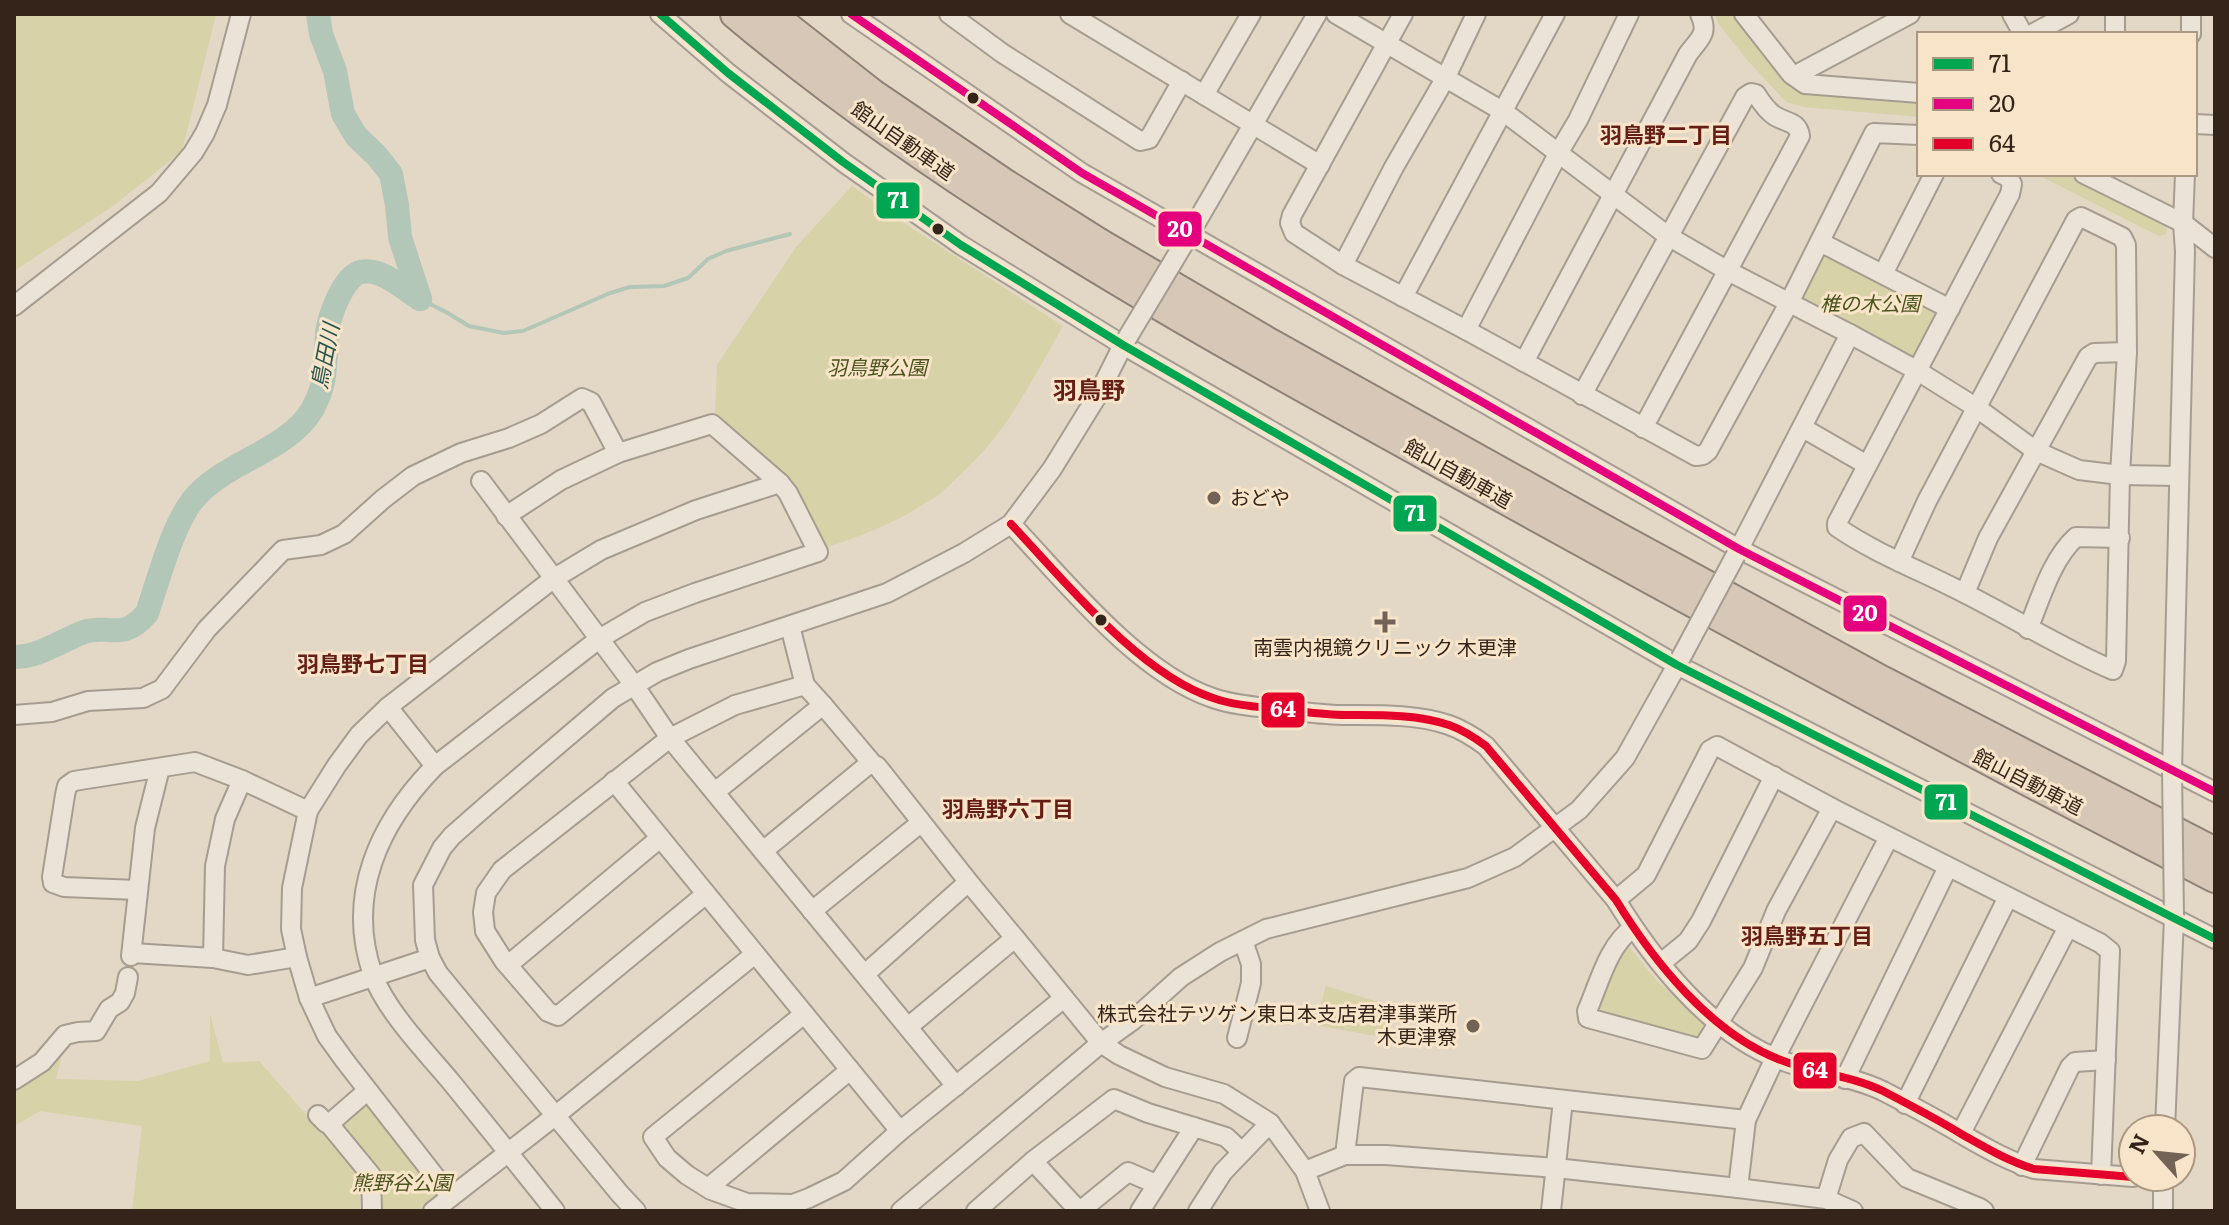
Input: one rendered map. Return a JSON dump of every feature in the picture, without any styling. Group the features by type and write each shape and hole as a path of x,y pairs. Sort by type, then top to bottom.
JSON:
{"highway":[{"name":"館山自動車道","path":"735,14 864,115 926,159 1093,266 1260,364 1863,695 2215,878"},
{"name":"館山自動車道","path":"771,14 873,94 965,157 1101,244 1242,327 1883,681 2215,852"}],"street":[{"path":"14,306 159,193 193,153 217,105 241,14"},
{"path":"660,14 728,73 843,162 961,245 1123,345 1677,665 2215,939"},
{"path":"851,14 1082,173 1739,549 2215,792"},
{"path":"949,14 1002,53 1140,141 1149,139 1182,81"},
{"path":"1070,14 1320,165"},
{"path":"1204,95 1251,14"},
{"path":"636,1211 438,973 430,958 423,925 423,885 442,848 486,806 613,698 634,685 693,658 887,593 975,547 1011,524 1068,444 1099,393 1123,345 1317,14"},
{"path":"1336,14 1504,112 1668,236 1916,370 1977,408 2036,451 2079,470 2120,475 2179,476"},
{"path":"1403,14 1292,215 1290,223 1294,233 1343,265 1695,456 1708,451 1789,303 1874,133 1917,135"},
{"path":"1343,265 1446,77 1476,14"},
{"path":"1403,297 1555,14"},
{"path":"1466,330 1578,120 1629,14"},
{"path":"1524,362 1688,54 1704,34 1705,25 1700,14"},
{"path":"1794,76 1910,14"},
{"path":"2012,14 2022,32"},
{"path":"2036,32 2069,14"},
{"path":"1749,16 1794,76 1805,84 1917,93"},
{"path":"1582,395 1745,97 1756,94 1774,116 1796,125 1800,136 1643,428"},
{"path":"1883,274 1933,176"},
{"path":"1899,562 1927,501 2076,220 2081,217 2122,237 2126,245 2127,352 2120,475 2116,661 2113,670 2079,656 1965,593 1899,562 1837,527 2010,194 2012,184 2006,176"},
{"path":"2166,1113 2174,918 2172,771 2185,176"},
{"path":"2104,179 2183,223 2215,248"},
{"path":"1820,242 1950,309"},
{"path":"901,1211 1181,977 1220,952 1266,929 1468,878 1515,857 1579,810 1625,758 1739,549 1850,334"},
{"path":"1965,593 1988,538 2088,357 2094,353 2127,352"},
{"path":"14,715 52,712 88,701 143,698 162,689 207,629 283,550 321,545 344,534 413,476 461,453 541,424 582,398 591,402 618,453"},
{"path":"506,516 561,480 618,453 712,424 780,483 818,552 645,612 599,639 435,766 415,786 388,824 369,868 361,926 373,977 401,1023 555,1211"},
{"path":"1803,428 1867,465"},
{"path":"481,481 670,738 956,1086"},
{"path":"451,1197 327,1036 309,998 291,929 292,888 308,811 359,735 388,707 553,579 601,550 696,510 780,483"},
{"path":"1011,524 1106,625 1185,686 1214,699 1238,705 1321,714 1420,719 1468,733 1486,746 1616,900 1633,928 1675,982 1718,1025 1775,1058 1878,1089 2022,1166 2117,1176"},
{"path":"2028,629 2051,572 2076,537 2120,538"},
{"path":"790,626 805,685 919,819 1101,1043 1165,1077 1224,1094 1270,1123 1305,1171 1320,1211"},
{"path":"706,894 558,1016 548,1012 508,965 485,931 483,912 486,893 502,870 614,781 670,738 735,705 805,685"},
{"path":"715,792 823,705"},
{"path":"388,707 435,766"},
{"path":"1616,900 1646,875 1710,750 1717,746 1832,808 2100,943 2110,951 2101,1175"},
{"path":"137,890 64,887 53,883 65,795 67,786 74,781 195,762 308,811"},
{"path":"763,851 872,763"},
{"path":"160,768 145,828 131,954 213,958 248,965 297,957"},
{"path":"1661,963 1688,941 1701,921 1774,776"},
{"path":"213,958 215,866 225,819 242,780"},
{"path":"614,781 900,1131"},
{"path":"1633,928 1623,935 1613,952 1587,1011 1588,1018 1702,1049 1753,968 1776,911 1832,808"},
{"path":"812,911 918,825 919,819"},
{"path":"1738,1188 1746,1120 1889,837"},
{"path":"508,965 660,838"},
{"path":"1845,1079 1948,867"},
{"path":"865,974 965,885 971,885"},
{"path":"1905,1104 2008,897"},
{"path":"1961,1133 2068,927"},
{"path":"908,1027 1015,938"},
{"path":"1237,1038 1251,983 1251,964 1243,941"},
{"path":"433,1211 755,954"},
{"path":"309,998 430,958"},
{"path":"14,1080 42,1062 65,1035 96,1031 109,1009 120,1002 128,977"},
{"path":"804,1014 653,1137 667,1158 687,1175 708,1188 747,1203 793,1207 844,1181 900,1131 1064,998"},
{"path":"2022,1166 2070,1067 2075,1062 2106,1060"},
{"path":"708,1188 850,1070"},
{"path":"1345,1155 1354,1081 1359,1077 1746,1120"},
{"path":"367,1091 324,1120 371,1175 372,1211"},
{"path":"976,1211 1033,1161 1114,1099 1226,1137 1242,1152"},
{"path":"1551,1211 1563,1100"},
{"path":"1198,1211 1223,1172 1270,1123"},
{"path":"1140,1211 1194,1127"},
{"path":"1826,1199 1838,1160 1851,1138 1864,1133 1907,1178 1984,1211"},
{"path":"1305,1171 1345,1155 1386,1155 1556,1168 1738,1188 1794,1204 1826,1199 1853,1211"},
{"path":"1033,1161 1079,1211 1128,1172 1156,1184"}],"green space":[{"path":"14,14 216,14 182,151 113,206 14,271"},
{"path":"1715,14 1732,14 1799,92 1917,103 1917,117 1804,107 1786,102 1718,23"},
{"path":"2040,176 2070,176 2157,221 2167,228 2166,234 2159,236"},
{"name":"羽鳥野公園","path":"852,186 1063,326 1002,428 980,455 941,493 889,523 825,548 715,416 717,365 797,246"},
{"name":"椎の木公園","path":"1824,252 1940,309 1917,357 1912,358 1800,299"},
{"path":"1624,941 1658,982 1715,1026 1701,1047 1592,1016"},
{"path":"1326,986 1394,1007 1387,1038 1315,1025"},
{"path":"210,1014 223,1063 259,1061 360,1176 360,1211 132,1211 142,1126 40,1111 14,1126 14,1070 64,1046 56,1079 138,1081 210,1061"},
{"name":"熊野谷公園","path":"363,1103 370,1104 444,1195 424,1211 376,1211 341,1129 341,1122"}],"waterway":[{"name":"鳥田川","path":"318,14 321,34 335,71 343,114 356,136 391,174 400,237 420,299"},
{"path":"420,299 469,326 504,333 523,331 610,293 630,287 664,286 688,278 708,259 726,251 790,234"},
{"name":"鳥田川","path":"14,657 41,651 84,632 123,630 147,613 172,539 192,501 220,477 287,436 312,410 323,382 331,317 338,298 354,275 369,271 377,273 420,299"}],"transit line":[{"name":"71","path":"660,14 728,73 843,162 961,245 1123,345 1677,665 2215,939"},
{"name":"20","path":"851,14 1082,173 1739,549 2215,792"},
{"name":"64","path":"1011,524 1104,623 1130,647 1185,686 1213,698 1249,706 1437,721 1482,743 1616,900 1648,947 1686,993 1729,1031 1753,1047 1791,1064 1883,1091 2024,1166 2117,1176"}],"place":[{"name":"おどや","path":"1214,498"},
{"name":"南雲内視鏡クリニック 木更津","path":"1385,622"},
{"name":"株式会社テツゲン東日本支店君津事業所 木更津寮","path":"1473,1026"}],"district":[{"name":"羽鳥野二丁目","path":"1666,135"},
{"name":"羽鳥野","path":"1089,391"},
{"name":"羽鳥野七丁目","path":"363,664"},
{"name":"羽鳥野六丁目","path":"1008,809"},
{"name":"羽鳥野五丁目","path":"1807,936"}]}
